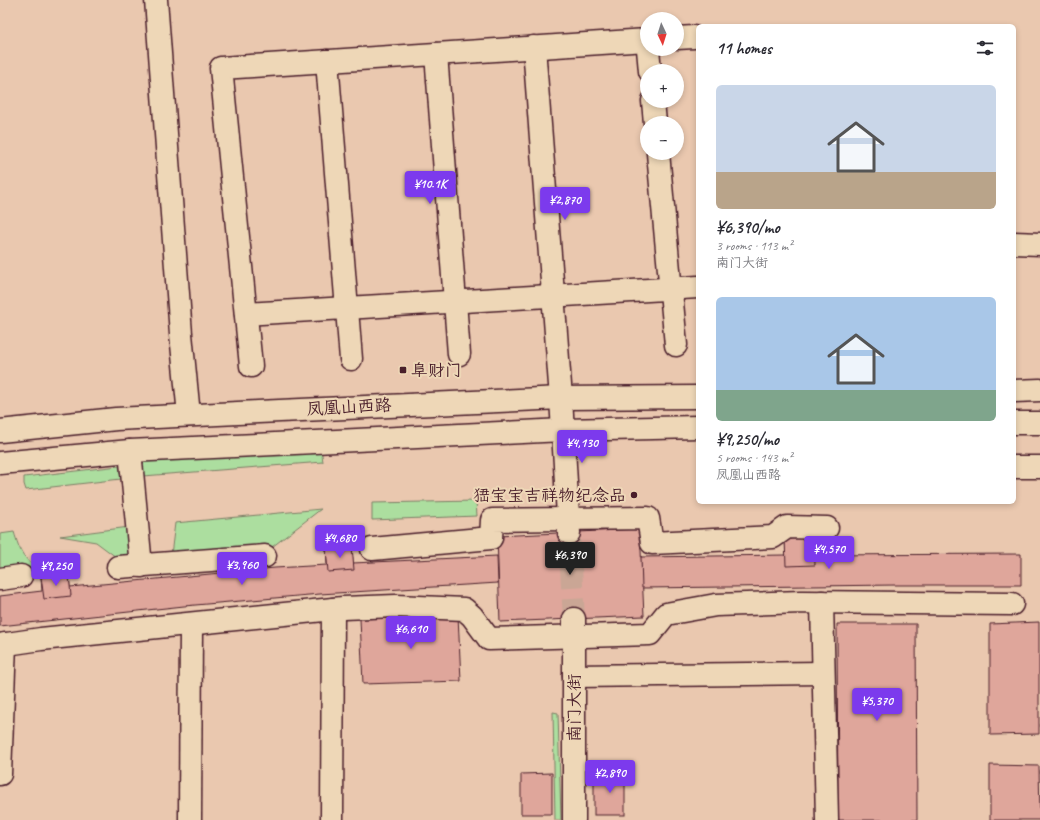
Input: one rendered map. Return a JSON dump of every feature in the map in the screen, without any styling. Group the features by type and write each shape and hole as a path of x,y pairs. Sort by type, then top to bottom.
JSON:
{"street":[{"path":"156,0 189,415"},
{"path":"251,366 221,68 640,40"},
{"path":"534,47 561,398 569,526"},
{"path":"436,54 459,354"},
{"path":"327,61 351,359"},
{"path":"659,160 676,345"},
{"path":"1016,243 1040,244"},
{"path":"246,314 696,287"},
{"path":"1016,391 1040,390"},
{"name":"凤凰山西路","path":"0,431 116,419 189,415 561,398 696,397"},
{"path":"1016,423 1040,423"},
{"name":"凤凰山西路","path":"0,463 130,451 563,430 696,427"},
{"path":"130,451 140,566"},
{"path":"1016,467 1040,467"},
{"path":"372,549 491,538 492,520 569,526 648,518 652,543 773,537 787,527 827,528"},
{"path":"118,567 266,556"},
{"path":"822,602 827,820"},
{"path":"0,774 2,644 333,609 396,606 464,609 472,616 489,639 574,628 650,634 666,614 716,605 822,602 1012,604"},
{"path":"332,820 333,609"},
{"path":"190,820 191,624"},
{"name":"南门大街","path":"574,628 574,820"},
{"path":"574,676 823,673"}],"green space":[{"path":"321,448 323,462 143,476 140,462"},
{"path":"119,466 121,479 26,490 24,484 24,477"},
{"path":"476,501 477,516 372,520 372,503"},
{"path":"321,509 272,547 171,555 175,523"},
{"path":"137,526 139,558 120,560 96,542 60,536"},
{"path":"14,532 22,553 28,561 38,569 0,573 0,534"},
{"path":"553,712 558,713 561,820 555,820"}],"building":[{"path":"640,529 644,616 500,622 497,536"},
{"path":"814,538 814,555 1021,554 1021,585 642,588 641,557 786,555 785,539"},
{"path":"814,538 815,565 786,566 785,539"},
{"path":"352,546 353,563 497,556 498,583 320,594 184,606 0,626 0,596 42,591 41,577 69,575 70,587 275,568 327,565 326,548"},
{"path":"352,546 354,570 328,572 326,548"},
{"path":"69,575 71,596 44,599 41,577"},
{"path":"458,615 461,681 363,684 360,619"},
{"path":"1039,622 1039,734 990,735 990,624"},
{"path":"837,624 916,624 917,820 838,820"},
{"path":"990,765 1039,766 1040,820 990,820"},
{"path":"552,773 552,814 521,814 521,774"},
{"path":"594,774 625,774 625,815 594,815"}],"tunnel":[{"path":"569,533 574,619"}],"place":[{"name":"阜财门","path":"403,370"},
{"name":"峱宝宝吉祥物纪念品","path":"634,495"}]}
